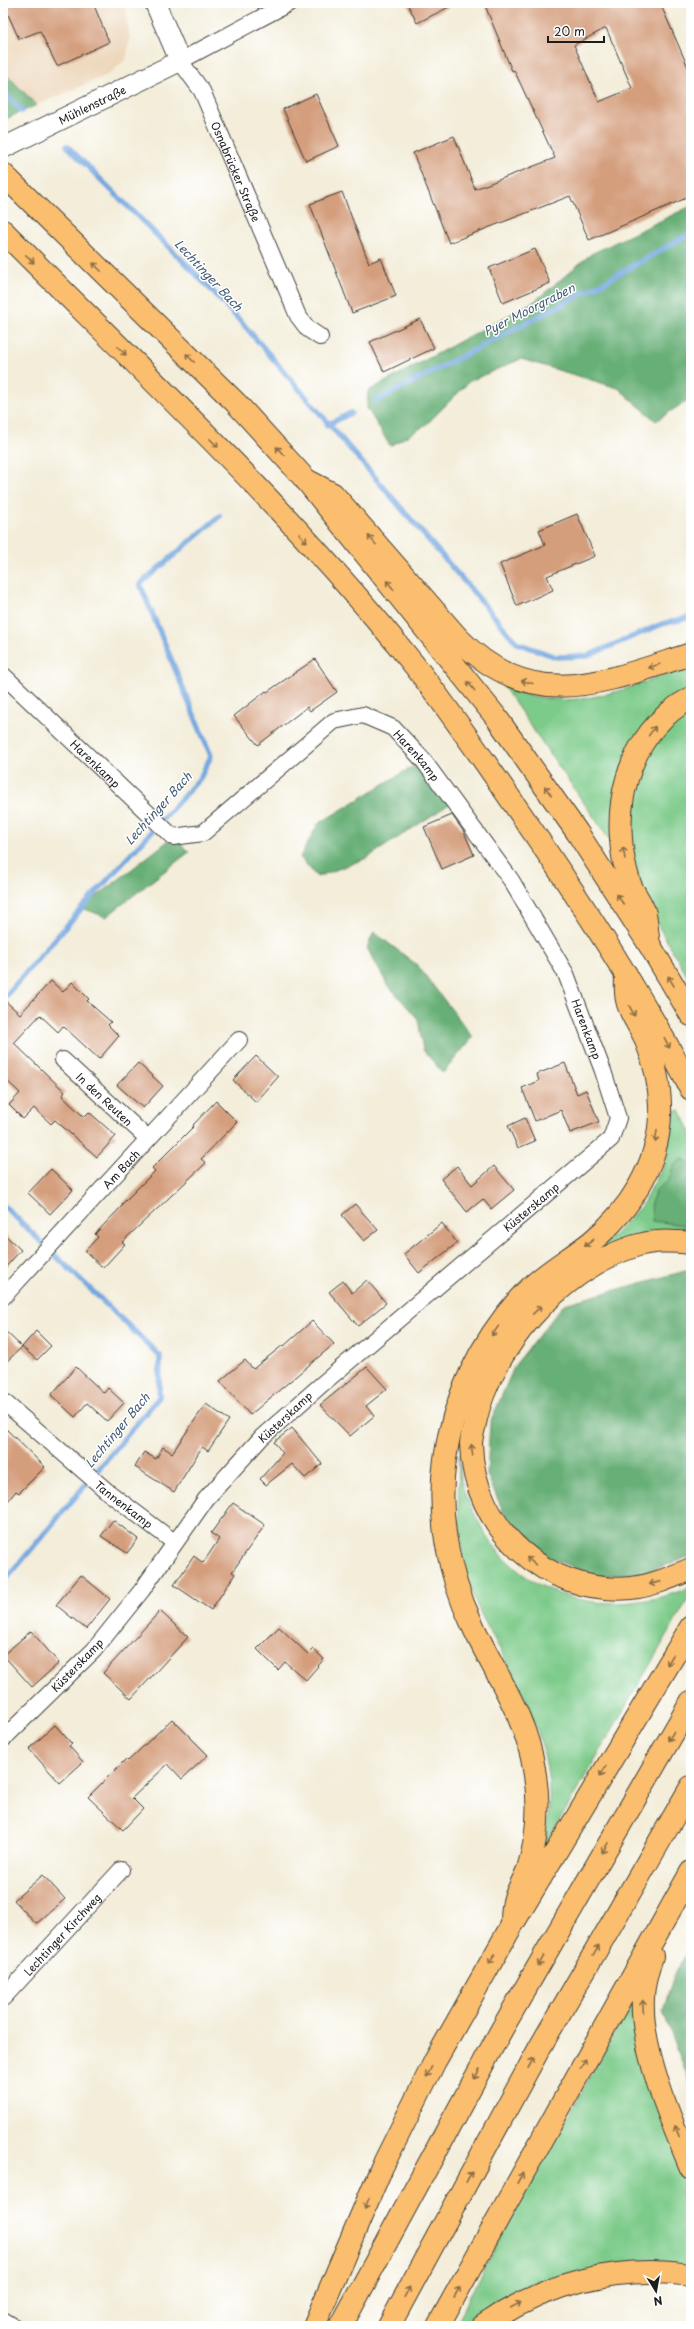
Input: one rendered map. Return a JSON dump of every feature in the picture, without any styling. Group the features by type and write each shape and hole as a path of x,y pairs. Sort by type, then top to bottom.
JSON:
{"highway":[{"path":"5,176 236,403 306,480 496,717 577,832 649,944 691,1015"},
{"path":"3,231 256,486 413,664 456,719 576,893 659,1028 691,1089"},
{"path":"306,480 333,494 458,638 474,655 495,670 525,682 555,687 588,684 622,676 691,654"},
{"path":"649,944 644,913 630,884 623,854 619,818 624,784 637,752 654,726 680,704 691,698"},
{"path":"512,1925 514,1901 527,1870 535,1838 538,1806 534,1770 527,1736 513,1700 471,1623 459,1593 448,1553 445,1530 443,1506 445,1459 456,1409 474,1365 493,1332 521,1297 548,1271 591,1242 615,1219 638,1189 651,1162 660,1117 658,1077 645,1038 627,1002 626,974"},
{"path":"691,1243 662,1240 631,1247 599,1262 562,1288 528,1320 497,1365 479,1405 471,1443 476,1482 493,1519 514,1547 539,1567 567,1580 598,1588 631,1588 664,1581 691,1569"},
{"path":"314,2326 382,2167 435,2061 512,1925 691,1627"},
{"path":"341,2326 502,2029 691,1702"},
{"path":"389,2326 540,2047 691,1787"},
{"path":"438,2326 691,1872"},
{"path":"662,1922 648,1969 643,1998 644,2026 658,2082 691,2168"},
{"path":"483,2326 537,2294 566,2283 602,2275 636,2271 691,2275"}],"street":[{"name":"Osnabrücker Straße","path":"155,3 180,61 202,91 298,316 308,329 320,337"},
{"path":"180,61 289,3"},
{"name":"Mühlenstraße","path":"3,148 180,61"},
{"name":"Harenkamp","path":"3,675 173,837 203,833 334,721 363,715 393,728 423,760 511,880 566,974 603,1071 618,1118 611,1139"},
{"name":"Am Bach","path":"3,1297 147,1138 239,1040"},
{"name":"In den Reuten","path":"63,1060 147,1138"},
{"name":"Küsterskamp","path":"3,1739 94,1650 142,1590 174,1542 206,1499 262,1437 321,1384 611,1139"},
{"name":"Tannenkamp","path":"3,1400 108,1492 174,1542"},
{"name":"Lechtinger Kirchweg","path":"3,1998 121,1870"},
{"path":"3,2320 13,2326"}],"shaded area":[{"path":"3,3 125,3 130,40 126,59 109,74 37,105 3,71"}],"green space":[{"path":"3,71 37,105 3,120"},
{"path":"691,206 691,398 656,421 618,388 521,359 470,381 426,425 390,446 367,408 368,391 535,301 591,254"},
{"path":"691,665 691,689 652,719 611,842 501,683 534,696 558,699 578,699 616,692"},
{"path":"691,712 691,983 640,894 632,869 626,801 646,751 677,721"},
{"path":"423,760 454,801 367,858 317,877 300,857 318,824"},
{"path":"173,837 189,852 106,917 82,908"},
{"path":"374,932 417,965 473,1037 443,1073 423,1050 418,1019 387,984 367,948"},
{"path":"680,1110 691,1132 691,1232 583,1261 613,1236 642,1205 666,1162 672,1111"},
{"path":"682,1159 691,1162 691,1226 652,1221 651,1202 657,1189 669,1180 673,1166"},
{"path":"685,1271 691,1273 691,1556 644,1573 594,1576 538,1553 506,1518 487,1475 490,1423 515,1365 564,1304"},
{"path":"459,1453 463,1489 467,1500 494,1546 516,1569 541,1585 568,1597 598,1602 628,1602 660,1597 691,1587 691,1594 543,1849 549,1807 549,1787 543,1749 522,1694 505,1658 481,1615 470,1588 463,1554 459,1521"},
{"path":"691,1947 691,2086 663,2011 674,1975"},
{"path":"633,1999 682,2171 691,2187 691,2265 480,2318 470,2326 456,2326 477,2281"}],"building":[{"path":"3,3 93,3 109,42 57,66 40,31 19,39"},
{"path":"407,3 457,3 417,23"},
{"path":"484,3 660,3 691,74 691,196 589,240 570,196 449,243 413,153 454,136 475,189 555,158 514,70 512,71","holes":["606,28 632,88 599,102 574,45"]},
{"path":"316,94 339,146 306,161 283,109"},
{"path":"342,192 369,263 381,258 396,296 352,313 310,204"},
{"path":"535,249 550,283 503,303 489,268"},
{"path":"420,319 434,348 384,372 370,342"},
{"path":"577,514 595,556 547,576 553,590 517,606 500,564 545,545 539,530"},
{"path":"315,659 337,692 310,711 307,707 258,745 234,716 266,691 267,692"},
{"path":"452,815 464,832 474,855 442,869 424,827"},
{"path":"51,981 63,992 72,982 89,999 87,1001 111,1022 108,1025 119,1036 99,1059 63,1026 58,1032 40,1015 14,1043 65,1092 62,1096 84,1117 89,1112 116,1136 97,1157 55,1120 51,1124 34,1108 23,1119 9,1105 20,1093 3,1077 3,999 20,1014"},
{"path":"256,1056 278,1077 256,1102 233,1080"},
{"path":"138,1063 163,1086 143,1108 117,1085"},
{"path":"565,1063 577,1094 586,1090 599,1122 570,1133 561,1110 535,1121 522,1088 539,1081 537,1074"},
{"path":"216,1101 237,1122 201,1159 206,1163 122,1242 125,1244 103,1268 85,1251 98,1237 95,1234 155,1171 152,1168 194,1126 193,1125"},
{"path":"525,1118 535,1141 518,1148 508,1126"},
{"path":"457,1166 472,1185 494,1166 514,1190 491,1209 483,1199 467,1212 441,1179"},
{"path":"51,1169 73,1190 50,1214 28,1193"},
{"path":"355,1204 378,1230 364,1241 342,1215"},
{"path":"442,1223 457,1243 419,1273 404,1254"},
{"path":"3,1233 21,1250 3,1270"},
{"path":"367,1280 386,1303 358,1326 329,1292 343,1281 352,1293"},
{"path":"312,1321 334,1344 250,1415 220,1381 245,1360 253,1369 283,1345 284,1346"},
{"path":"3,1329 22,1347 3,1365"},
{"path":"36,1331 51,1346 37,1360 22,1347"},
{"path":"76,1367 104,1393 108,1388 124,1403 107,1421 87,1403 75,1417 51,1395"},
{"path":"367,1367 387,1389 366,1406 374,1416 350,1436 320,1405"},
{"path":"206,1404 229,1420 208,1451 202,1447 174,1492 135,1467 144,1452 156,1459 163,1447 172,1453"},
{"path":"3,1426 45,1467 19,1493 16,1491 3,1507"},
{"path":"292,1428 322,1464 305,1478 292,1464 266,1485 260,1479 283,1453 274,1442"},
{"path":"233,1503 265,1525 232,1572 235,1574 211,1610 174,1585 194,1556 203,1563 219,1539 211,1533"},
{"path":"113,1520 138,1539 127,1553 101,1536"},
{"path":"81,1575 110,1599 86,1629 56,1605"},
{"path":"160,1611 188,1637 131,1699 103,1673"},
{"path":"279,1627 308,1654 313,1649 324,1659 306,1680 285,1662 278,1670 257,1649"},
{"path":"31,1631 59,1663 32,1687 3,1655"},
{"path":"172,1719 208,1755 182,1779 168,1764 132,1798 143,1809 123,1830 88,1797 126,1759 128,1761"},
{"path":"55,1725 72,1744 69,1746 83,1762 60,1783 29,1749"},
{"path":"43,1875 65,1899 36,1924 14,1900"}],"waterway":[{"name":"Lechtinger Bach","path":"3,91 22,111"},
{"path":"67,146 200,278 244,325 517,643 556,657 587,656 662,624 691,617"},
{"name":"Pyer Moorgraben","path":"376,401 599,285 691,233"},
{"name":"Pyer Moorgraben","path":"327,425 351,413"},
{"name":"Lechtinger Bach","path":"3,999 82,908 200,778 211,756 140,584 220,516"},
{"name":"Lechtinger Bach","path":"3,1205 160,1356 159,1397 3,1583"}]}
